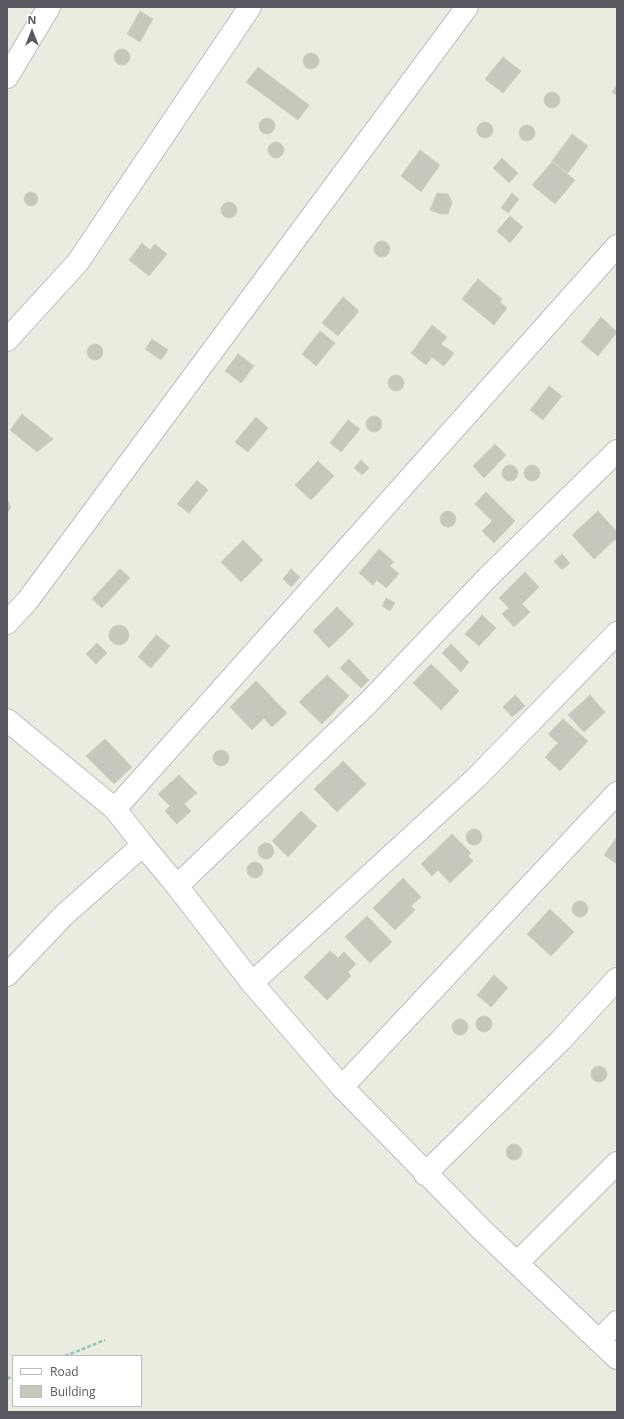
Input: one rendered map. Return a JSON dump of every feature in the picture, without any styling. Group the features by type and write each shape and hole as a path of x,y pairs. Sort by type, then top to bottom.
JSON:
{"street":[{"path":"7,77 49,7"},
{"path":"7,340 78,262 250,7"},
{"path":"7,623 28,600 467,7"},
{"path":"114,808 617,246"},
{"path":"177,886 368,703 490,575 617,451"},
{"path":"252,983 476,778 617,632"},
{"path":"7,720 114,808 252,983 342,1087 425,1174 617,1358"},
{"path":"342,1087 617,793"},
{"path":"7,975 64,915 143,845"},
{"path":"425,1174 562,1040 617,979"},
{"path":"517,1263 617,1163"},
{"path":"599,1341 617,1322"}],"path":[{"path":"68,1355 105,1340"}],"building":[{"path":"140,11 153,19 140,42 127,34"},
{"path":"122,49 128,51 130,57 128,63 122,65 116,63 114,57 116,51"},
{"path":"311,53 317,55 319,61 317,67 311,69 305,67 303,61 305,55"},
{"path":"503,57 521,71 503,93 485,79"},
{"path":"258,67 309,105 298,120 246,82"},
{"path":"617,85 617,96 612,92"},
{"path":"552,92 558,94 560,100 558,106 552,108 546,106 544,100 546,94"},
{"path":"267,118 273,120 275,126 273,132 267,134 261,132 259,126 261,120"},
{"path":"485,122 491,124 493,130 491,136 485,138 479,136 477,130 479,124"},
{"path":"527,125 533,127 535,133 533,139 527,141 521,139 519,133 521,127"},
{"path":"572,134 588,146 568,173 552,161"},
{"path":"273,142 279,142 284,147 282,156 279,158 273,158 268,153 268,147"},
{"path":"420,150 440,165 421,192 401,176"},
{"path":"502,158 518,173 509,183 493,168"},
{"path":"552,162 575,180 555,204 532,185"},
{"path":"28,192 34,192 38,196 38,202 34,206 28,206 24,202 24,196"},
{"path":"437,193 448,194 452,202 448,214 441,214 430,210"},
{"path":"512,193 519,199 508,213 501,208"},
{"path":"226,202 232,202 237,207 235,216 232,218 226,218 221,213 221,207"},
{"path":"510,216 523,227 510,243 497,231"},
{"path":"379,241 385,241 390,246 388,255 385,257 379,257 374,252 374,246"},
{"path":"142,243 150,250 155,244 167,254 149,276 129,260"},
{"path":"478,279 502,299 500,302 507,308 494,325 462,299"},
{"path":"343,297 359,311 338,336 322,323"},
{"path":"601,317 617,332 598,356 581,342"},
{"path":"432,325 447,337 441,344 454,353 444,366 432,357 426,365 411,353"},
{"path":"320,331 335,343 316,366 302,354"},
{"path":"152,339 168,350 161,360 145,349"},
{"path":"95,344 101,346 103,352 101,358 95,360 89,358 87,352 89,346"},
{"path":"238,354 254,366 241,383 225,371"},
{"path":"393,375 399,375 404,380 402,389 399,391 393,391 388,386 388,380"},
{"path":"549,386 562,396 543,420 530,410"},
{"path":"22,414 53,439 37,452 10,430"},
{"path":"371,416 377,416 382,421 380,430 377,432 371,432 366,427 366,421"},
{"path":"256,417 268,428 248,452 235,442"},
{"path":"348,420 360,429 341,452 330,443"},
{"path":"495,444 506,455 484,478 473,466"},
{"path":"361,460 369,468 362,475 354,468"},
{"path":"318,461 334,476 311,500 295,485"},
{"path":"507,465 513,465 518,470 516,479 513,481 507,481 502,476 502,470"},
{"path":"529,465 535,465 540,470 538,479 535,481 529,481 524,476 524,470"},
{"path":"197,480 208,490 189,513 177,504"},
{"path":"486,492 515,521 494,543 482,531 492,521 475,504"},
{"path":"7,499 11,507 7,514"},
{"path":"445,511 451,511 456,516 454,525 451,527 445,527 440,522 440,516"},
{"path":"598,511 617,532 617,538 594,559 572,535"},
{"path":"243,540 263,560 241,582 221,562"},
{"path":"379,549 394,562 390,566 399,574 386,588 377,580 373,585 359,573"},
{"path":"562,554 570,563 562,570 554,561"},
{"path":"120,569 130,578 102,608 92,599"},
{"path":"291,569 300,577 291,587 283,579"},
{"path":"525,572 539,587 522,604 530,612 514,627 502,614 509,608 499,598"},
{"path":"386,598 395,603 390,611 382,606"},
{"path":"337,607 354,624 329,648 313,631"},
{"path":"482,615 496,628 479,646 465,634"},
{"path":"115,625 123,625 129,631 129,639 123,645 115,645 109,639 109,631"},
{"path":"156,635 170,646 151,668 138,657"},
{"path":"97,643 107,653 96,664 86,654"},
{"path":"451,644 469,662 461,672 442,653"},
{"path":"349,659 369,680 361,688 340,668"},
{"path":"431,664 459,691 441,710 413,683"},
{"path":"327,675 349,696 322,724 299,702"},
{"path":"256,681 287,713 272,727 264,718 252,730 230,707"},
{"path":"515,695 525,706 512,717 503,707"},
{"path":"590,695 605,712 584,732 568,715"},
{"path":"563,719 588,741 560,771 545,757 558,743 548,734"},
{"path":"105,739 132,767 114,784 86,756"},
{"path":"218,750 224,750 229,755 227,764 224,766 218,766 213,761 213,755"},
{"path":"343,761 366,784 337,812 314,789"},
{"path":"179,775 197,793 184,804 191,811 177,824 165,811 170,806 158,794"},
{"path":"301,811 317,826 288,857 272,841"},
{"path":"471,829 477,829 482,834 480,843 477,845 471,845 466,840 466,834"},
{"path":"452,834 471,853 468,856 473,861 450,883 438,870 432,876 421,864"},
{"path":"617,837 617,864 604,855"},
{"path":"263,843 269,843 274,848 272,857 269,859 263,859 258,854 258,848"},
{"path":"252,862 258,862 263,867 261,876 258,878 252,878 247,873 247,867"},
{"path":"403,878 421,897 411,906 415,910 395,930 373,908"},
{"path":"577,901 583,901 588,906 586,915 583,917 577,917 572,912 572,906"},
{"path":"550,909 574,932 551,956 527,934"},
{"path":"367,916 392,942 370,963 345,937"},
{"path":"330,951 338,958 344,952 356,964 348,972 351,976 327,1000 304,977"},
{"path":"494,975 508,988 491,1007 477,995"},
{"path":"481,1016 487,1016 492,1021 490,1030 487,1032 481,1032 476,1027 476,1021"},
{"path":"457,1019 463,1019 468,1024 466,1033 463,1035 457,1035 452,1030 452,1024"},
{"path":"596,1066 602,1066 607,1071 605,1080 602,1082 596,1082 591,1077 591,1071"},
{"path":"511,1144 517,1144 522,1149 520,1158 517,1160 511,1160 506,1155 506,1149"}]}
